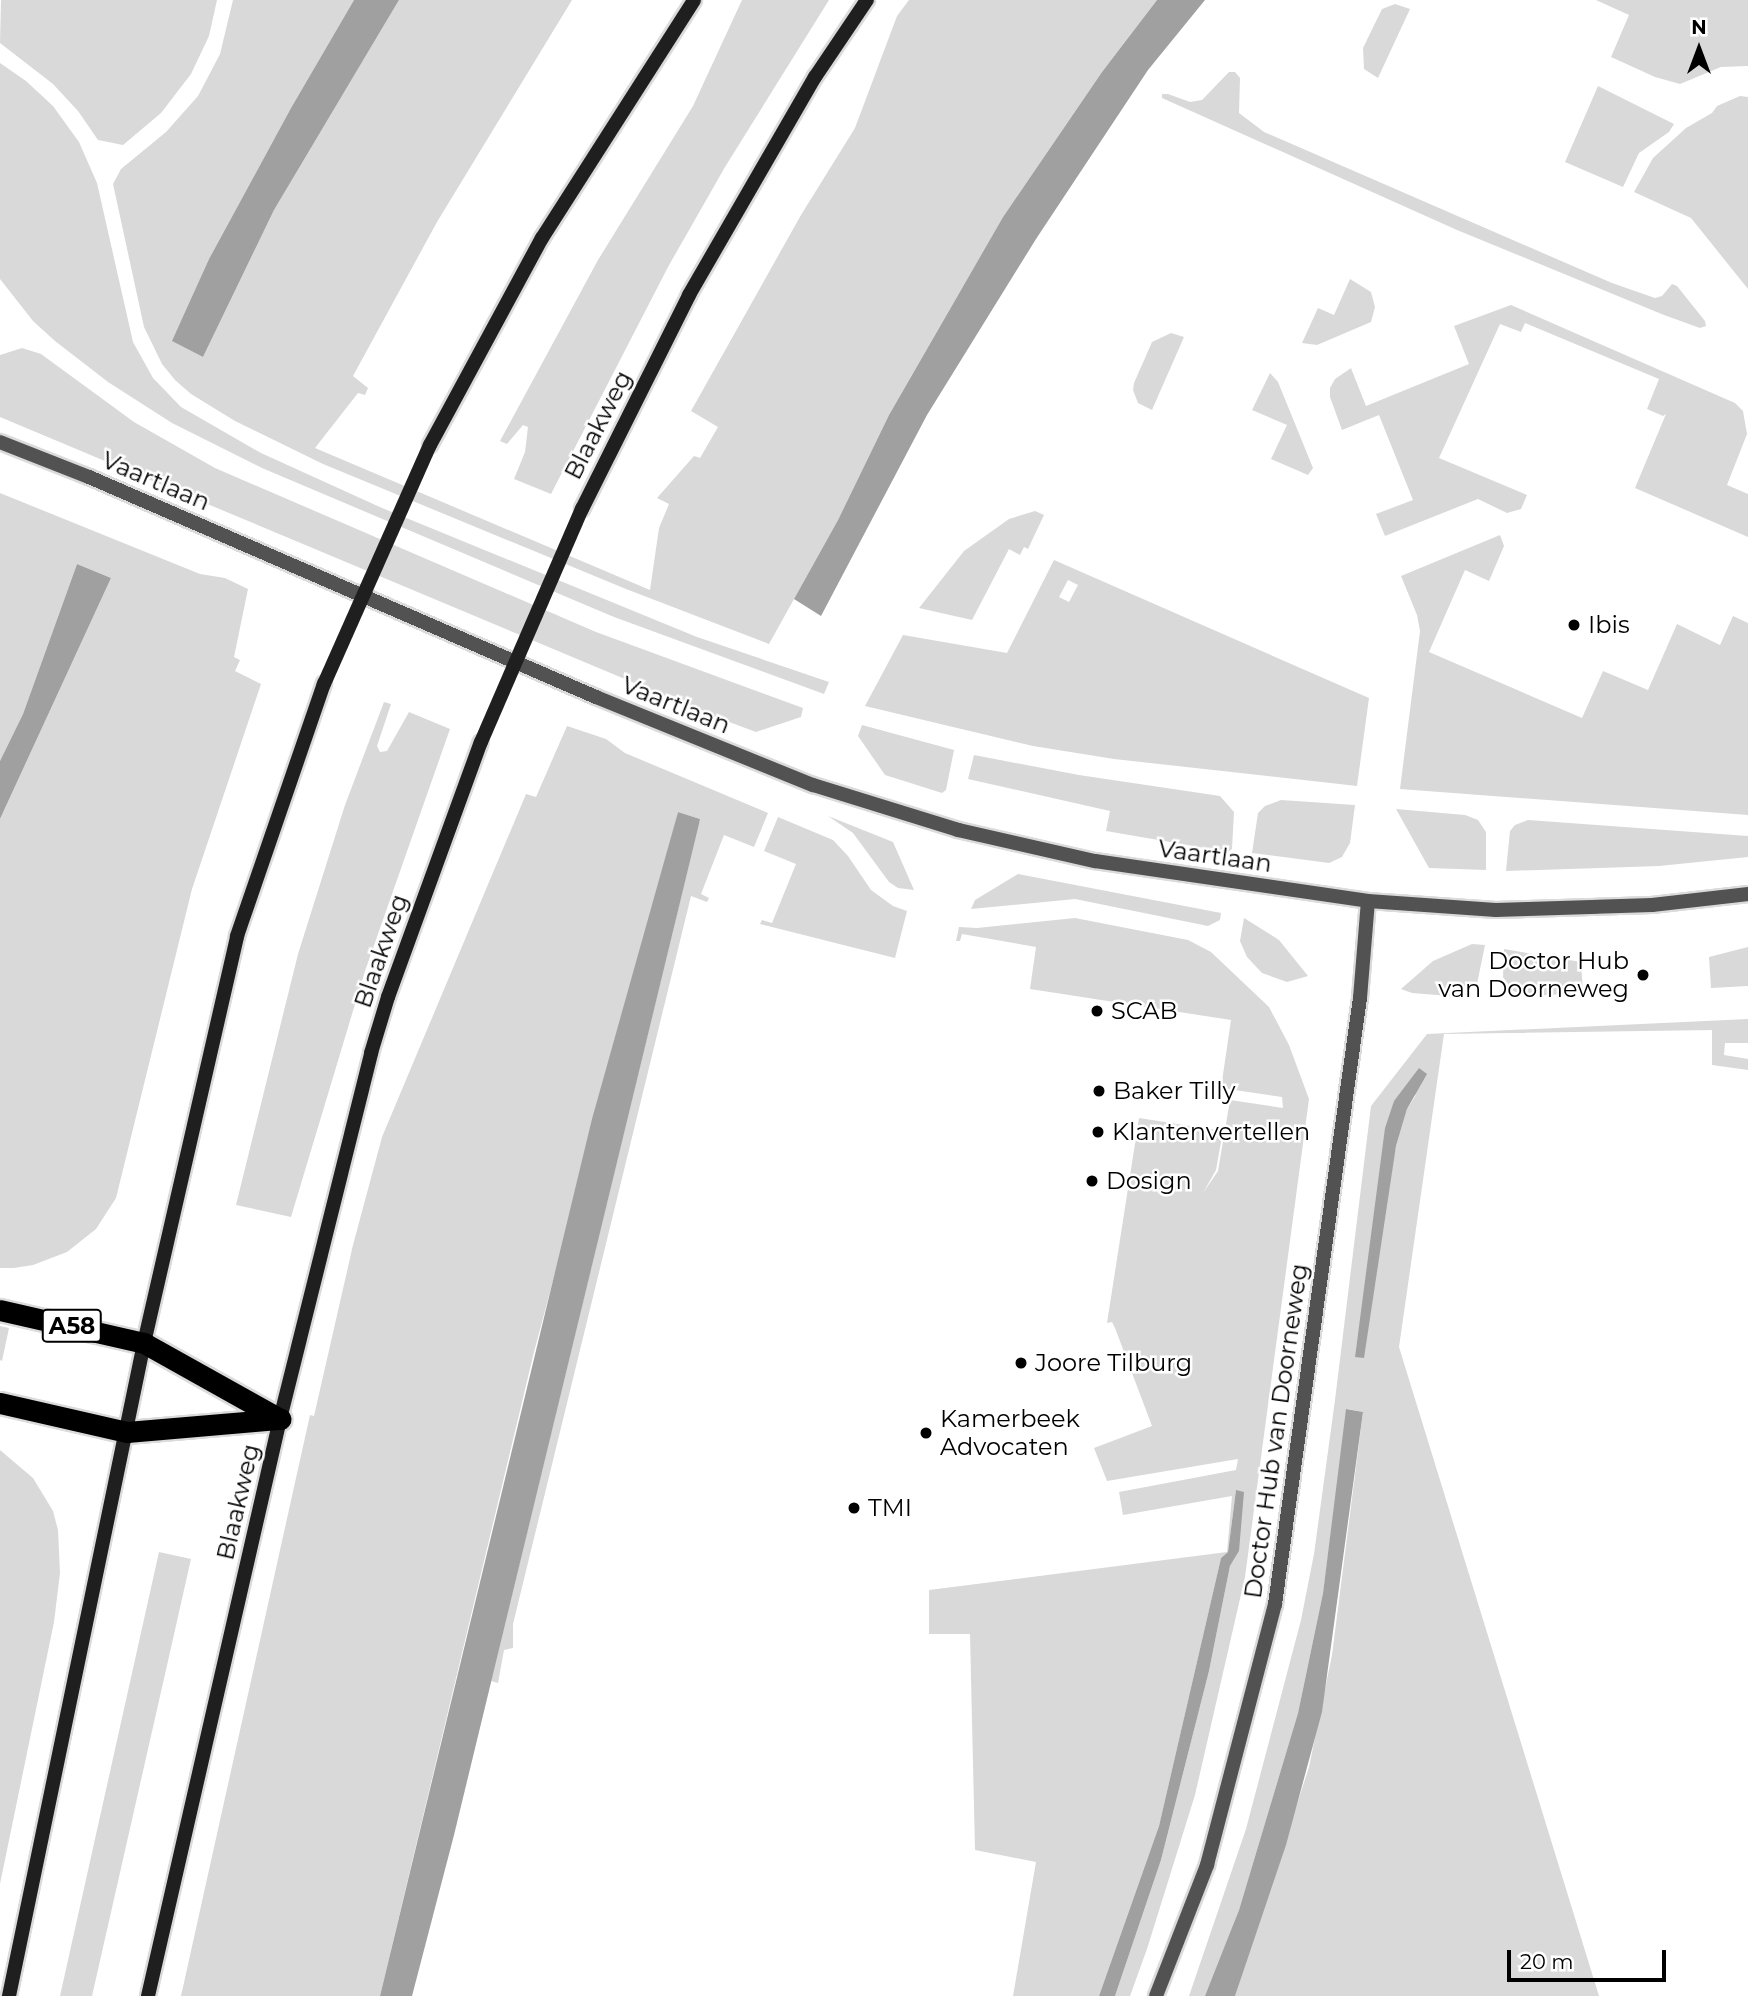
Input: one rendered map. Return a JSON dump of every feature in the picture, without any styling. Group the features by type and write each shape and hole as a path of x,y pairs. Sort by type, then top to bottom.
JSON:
{"highway":[{"name":"A58","path":"0,1310 144,1343"},
{"path":"144,1343 280,1419"},
{"path":"0,1403 127,1432 280,1419"}],"main road":[{"path":"9,1996 144,1343 237,936 324,684 430,445 542,238 694,0"},
{"name":"Blaakweg","path":"148,1996 280,1419 374,1042 481,742 582,509 689,295 815,77 867,0"}],"street":[{"name":"Vaartlaan","path":"0,442 89,477 596,697 813,785 958,830 1095,861 1368,901"},
{"path":"1368,901 1496,910 1652,905 1748,894"},
{"name":"Doctor Hub van Doorneweg","path":"1156,1996 1207,1865 1275,1604 1360,998 1368,901"}],"shaded area":[{"path":"1,0 217,0 209,36 191,74 161,113 123,145 98,140 78,111 53,84 0,43"},
{"path":"233,0 354,0 291,108 209,259 173,341 203,357 274,210 399,0 572,0 437,222 353,376 368,388 365,395 358,393 315,448 650,590 659,528 669,504 657,498 694,456 700,458 718,427 691,411 801,215 855,128 897,16 909,0 1157,0 1102,72 1003,217 889,415 838,520 769,644 626,589 323,464 235,421 191,394 175,380 162,364 144,327 113,184 121,169 166,132 198,96 220,54"},
{"path":"354,0 399,0 274,210 203,357 172,341 209,259 291,108"},
{"path":"742,0 829,0 725,167 668,267 551,494 514,479 525,452 528,427 523,425 507,444 500,441 598,260 693,106"},
{"path":"1157,0 1205,0 1148,70 1036,239 927,415 821,616 794,599 838,520 889,415 1003,217 1102,72"},
{"path":"1596,0 1748,0 1748,66 1721,67 1680,84 1655,77 1611,57 1629,15"},
{"path":"1395,4 1410,9 1378,78 1364,69 1363,48 1382,9"},
{"path":"0,63 26,81 53,106 79,142 97,183 133,342 153,378 181,407 261,453 382,508 697,637 829,682 824,694 614,617 262,468 172,423 108,382 33,321 0,279"},
{"path":"1229,72 1235,72 1240,78 1239,113 1264,132 1612,283 1655,298 1662,296 1672,284 1677,286 1705,321 1706,326 1700,328 1664,315 1457,230 1162,98 1162,94 1168,94 1190,102 1202,100"},
{"path":"1598,86 1674,124 1669,132 1639,153 1623,187 1565,162"},
{"path":"1740,96 1748,97 1748,289 1691,218 1634,192 1653,158 1686,128 1712,113 1717,106"},
{"path":"1350,279 1371,292 1375,307 1371,322 1317,345 1302,343 1318,308 1334,315"},
{"path":"1511,305 1735,403 1743,411 1747,434 1727,485 1748,494 1748,537 1635,488 1666,414 1663,416 1647,409 1659,379 1525,323 1521,332 1500,324 1439,458 1527,495 1521,509 1507,513 1478,499 1385,536 1376,514 1413,500 1379,415 1342,430 1330,397 1330,388 1335,379 1351,368 1366,406 1469,364 1454,326"},
{"path":"1171,333 1184,337 1152,410 1138,403 1133,390 1134,383 1152,342"},
{"path":"22,348 41,354 134,422 215,468 596,632 803,708 801,717 756,732 713,716 0,417 0,355"},
{"path":"1270,373 1278,382 1313,468 1308,475 1271,459 1287,425 1252,410"},
{"path":"0,493 200,574 225,578 248,589 234,657 240,660 235,671 261,684 192,889 116,1198 96,1229 67,1252 33,1265 14,1268 0,1268 0,819 111,578 77,564 23,714 0,761"},
{"path":"1035,511 1044,515 1028,549 1024,547 1020,555 1009,549 972,620 919,608 964,551 1009,519"},
{"path":"1500,535 1504,546 1489,581 1465,570 1429,652 1582,718 1603,671 1648,690 1677,624 1720,645 1733,616 1748,623 1748,815 1400,789 1420,631 1417,615 1401,576"},
{"path":"1054,560 1369,698 1357,786 1114,759 1033,746 865,706 903,635 1007,653","holes":["1068,580 1078,585 1069,602 1059,597"]},
{"path":"77,564 111,578 0,819 0,761 23,714"},
{"path":"384,702 391,704 377,746 380,752 387,751 409,712 450,729 365,971 291,1217 236,1205 298,954 345,805"},
{"path":"862,725 954,750 946,790 942,793 885,775 858,736"},
{"path":"567,726 606,739 625,753 768,813 754,847 724,835 701,894 709,898 707,902 691,896 513,1624 513,1648 504,1650 498,1683 491,1681 700,819 678,812 534,1352 380,1996 181,1996 310,1415 314,1416 353,1245 382,1137 526,794 536,797"},
{"path":"974,755 1079,775 1220,796 1234,812 1232,849 1228,852 1106,831 1110,811 968,779"},
{"path":"1281,800 1355,805 1350,843 1342,857 1329,863 1252,853 1258,813 1265,806"},
{"path":"1396,809 1465,815 1478,820 1486,832 1486,870 1429,868"},
{"path":"678,812 700,819 699,824 454,1835 412,1996 380,1996 592,1119"},
{"path":"828,816 893,842 914,890 898,888 889,882 853,833"},
{"path":"778,817 833,840 848,856 871,890 893,906 907,911 895,958 760,924 762,920 772,923 796,864 764,851"},
{"path":"1528,820 1748,836 1748,857 1659,866 1506,871 1510,831 1515,825"},
{"path":"1018,874 1221,913 1220,920 1208,926 1075,899 971,909 975,900"},
{"path":"1075,918 1188,940 1211,952 1269,1007 1289,1045 1309,1099 1245,1577 1195,1795 1147,1949 1130,1996 1115,1996 1161,1860 1209,1671 1230,1566 1239,1551 1236,1490 1228,1552 1221,1558 1159,1826 1099,1996 1013,1996 1036,1862 975,1850 970,1634 929,1634 929,1590 1227,1552 1232,1496 1123,1515 1119,1492 1236,1470 1238,1459 1107,1481 1094,1448 1152,1426 1115,1328 1112,1322 1107,1323 1139,1118 1223,1131 1216,1170 1203,1193 1218,1171 1230,1100 1283,1108 1282,1097 1221,1088 1231,1020 1030,989 1036,947 962,934 960,941 956,941 959,927 977,928"},
{"path":"1244,918 1279,940 1308,976 1287,982 1262,973 1247,957 1240,941"},
{"path":"1472,944 1485,945 1477,984 1468,992 1449,996 1412,993 1401,989 1433,961"},
{"path":"1748,947 1748,986 1711,988 1709,957"},
{"path":"1504,949 1581,962 1583,993 1530,996 1513,991 1503,977"},
{"path":"1748,1019 1748,1043 1725,1043 1724,1055 1748,1059 1748,1070 1712,1065 1712,1030 1444,1034 1399,1347 1599,1996 1235,1996 1309,1767 1332,1655 1363,1412 1347,1409 1323,1593 1298,1713 1239,1910 1214,1976 1205,1996 1189,1996 1246,1829 1301,1620 1314,1554 1335,1400 1371,1106 1427,1034","holes":["1416,1095 1407,1109 1396,1146 1355,1356 1394,1101"]},
{"path":"1419,1068 1427,1074 1407,1109 1396,1146 1364,1358 1355,1357 1385,1128 1394,1101"},
{"path":"0,1326 9,1328 2,1361 0,1360"},
{"path":"1346,1409 1363,1412 1322,1712 1286,1845 1235,1996 1205,1996 1239,1910 1298,1713 1323,1593"},
{"path":"0,1450 33,1478 53,1511 58,1530 60,1573 54,1622 0,1884"},
{"path":"1236,1490 1244,1492 1239,1551 1230,1566 1209,1671 1161,1860 1115,1996 1099,1996 1159,1826 1221,1558 1228,1552"},
{"path":"159,1552 191,1559 92,1996 60,1996"}],"place":[{"name":"Ibis","path":"1574,625"},
{"name":"Doctor Hub van Doorneweg","path":"1643,975"},
{"name":"SCAB","path":"1097,1011"},
{"name":"Baker Tilly","path":"1099,1091"},
{"name":"Klantenvertellen","path":"1098,1132"},
{"name":"Dosign","path":"1092,1181"},
{"name":"Joore Tilburg","path":"1021,1363"},
{"name":"Kamerbeek Advocaten","path":"926,1433"},
{"name":"TMI","path":"854,1508"}]}
